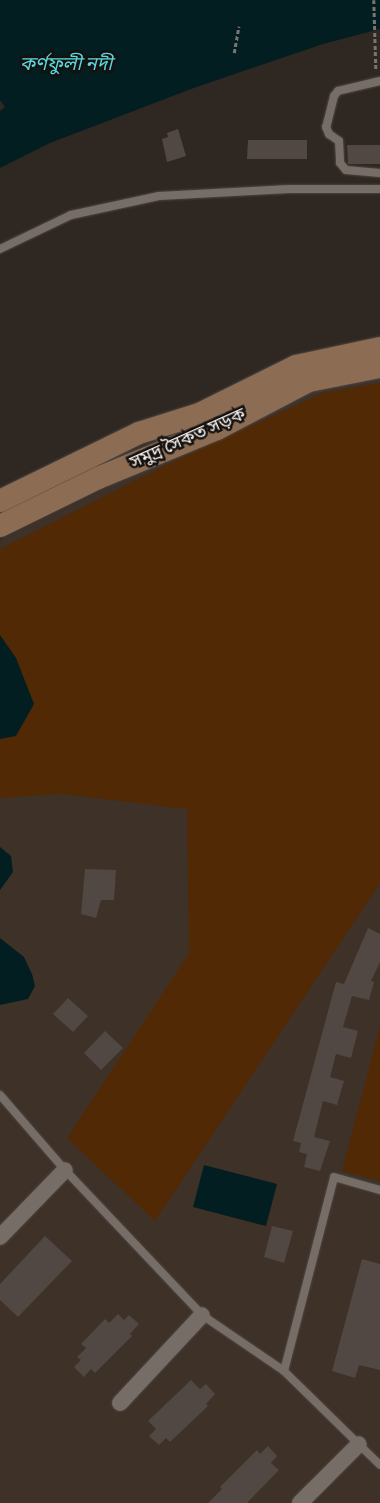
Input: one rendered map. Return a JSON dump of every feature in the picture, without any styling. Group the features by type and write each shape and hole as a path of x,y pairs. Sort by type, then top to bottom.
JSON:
{"main road":[{"name":"সমুদ্র সৈকত সড়ক","path":"0,484 77,447 211,401 295,355 380,336"},
{"path":"0,502 139,433 199,414 296,366 380,348"},
{"name":"সমুদ্র সৈকত সড়ক","path":"0,526 98,478 217,429 309,382 380,367"}],"street":[{"path":"0,1237 65,1170"},
{"path":"120,1403 202,1315"},
{"path":"300,1503 359,1444"}],"lane":[{"path":"380,81 338,91 334,96 326,127 329,134 339,141 340,163 346,170 380,173"},
{"path":"0,249 70,215 159,196 289,190 380,189"},
{"path":"0,1095 65,1170 202,1315 284,1371 380,1465"},
{"path":"284,1371 334,1177 380,1190"}],"path":[{"path":"374,0 376,69"},
{"path":"234,53 239,26"}],"shaded area":[{"path":"380,375 380,1503 0,1503 0,540 323,382"},
{"path":"380,383 380,883 155,1221 67,1138 189,953 187,809 62,794 0,798 0,549 176,460 323,393"},
{"path":"380,1026 380,1181 342,1171"}],"water":[{"name":"কর্ণফুলী নদী","path":"0,0 380,0 380,29 323,44 191,89 50,143 0,168 0,111 5,107 0,100"},
{"path":"0,635 16,658 34,704 16,736 0,739"},
{"path":"0,847 11,856 13,872 0,890"},
{"path":"0,938 24,957 32,974 35,986 28,999 0,1005"},
{"path":"204,1165 277,1184 266,1226 193,1207"}],"building":[{"path":"178,129 186,156 167,162 162,139 168,137 167,133"},
{"path":"248,140 307,140 307,159 247,159"},
{"path":"347,145 380,145 380,164 348,164"},
{"path":"85,869 116,870 114,900 101,900 96,918 81,914"},
{"path":"368,928 380,934 380,962 371,981 374,982 369,1000 352,996 343,1027 358,1031 351,1058 336,1054 330,1077 344,1081 337,1105 323,1101 314,1137 330,1141 320,1171 304,1167 307,1154 299,1152 301,1143 293,1141 336,982 344,984"},
{"path":"68,998 88,1016 73,1032 53,1014"},
{"path":"105,1031 123,1048 101,1070 84,1053"},
{"path":"272,1226 293,1231 284,1263 264,1257"},
{"path":"45,1236 72,1261 18,1317 0,1300 0,1284"},
{"path":"362,1259 380,1264 380,1370 359,1365 355,1378 332,1371"},
{"path":"118,1314 124,1320 129,1315 139,1324 130,1334 132,1336 95,1373 91,1369 84,1377 74,1367 81,1360 77,1357 86,1348 81,1344 105,1319 109,1323"},
{"path":"191,1380 200,1389 206,1384 215,1394 206,1404 208,1406 170,1442 166,1438 159,1445 149,1436 156,1429 148,1421"},
{"path":"268,1446 277,1456 271,1463 279,1470 247,1503 208,1503 222,1489 220,1487 257,1450 260,1454"}]}
